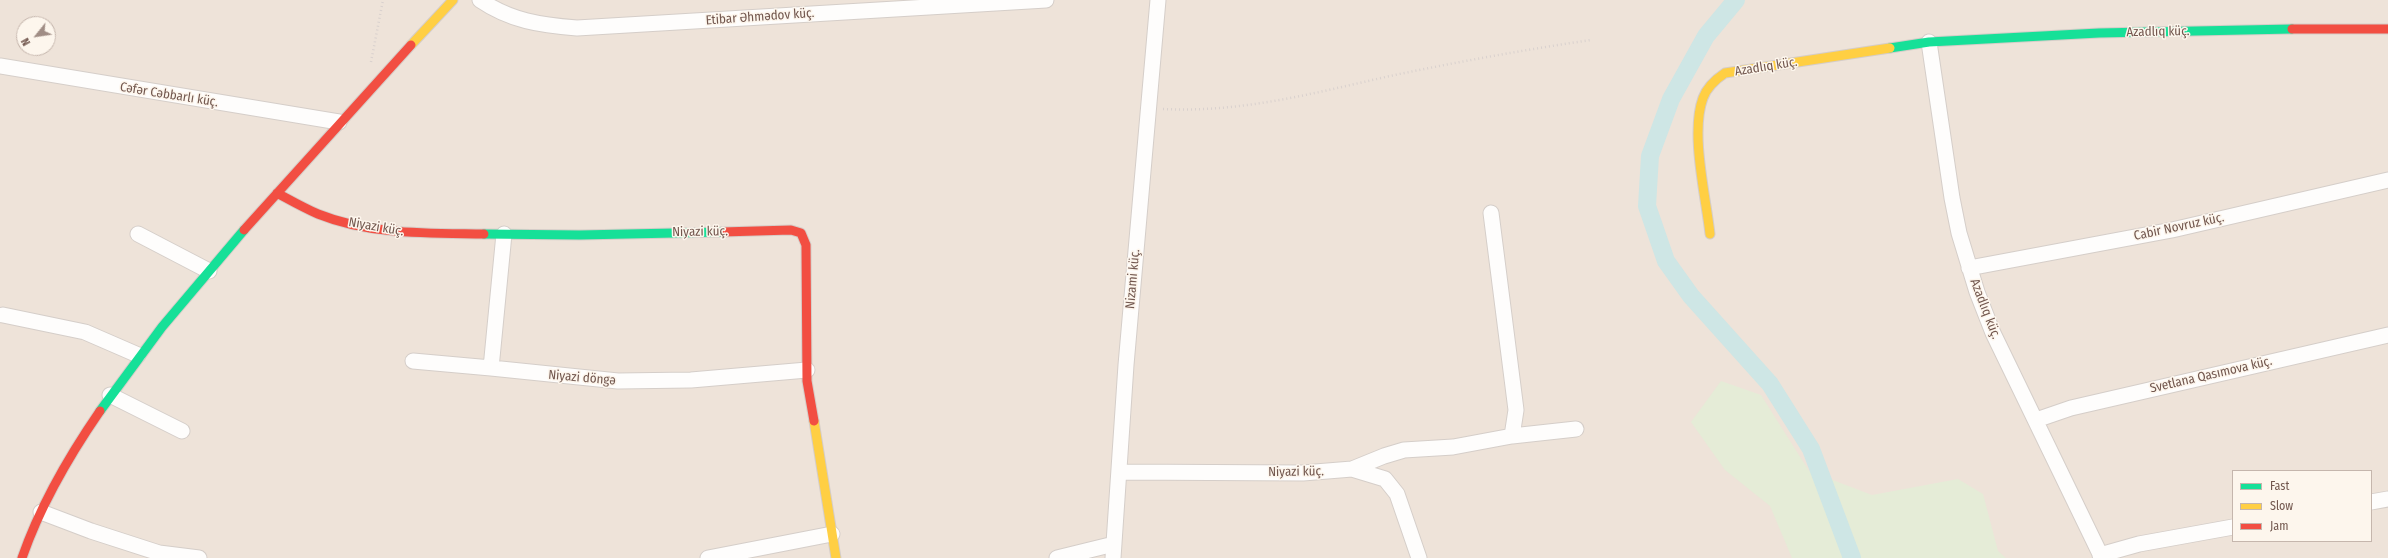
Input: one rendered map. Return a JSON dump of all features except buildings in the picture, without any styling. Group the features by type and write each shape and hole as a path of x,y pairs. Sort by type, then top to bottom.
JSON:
{"street":[{"path":"22,558 41,512 72,453 138,355 339,122 453,0"},
{"name":"Etibar Əhmədov küç.","path":"480,0 513,19 545,26 577,28 1046,0"},
{"name":"Nizami küç.","path":"1113,551 1158,0"},
{"name":"Azadlıq küç.","path":"1710,234 1697,119 1703,97 1713,80 1725,73 1929,42 2099,33 2364,28 2388,29"},
{"name":"Azadlıq küç.","path":"1929,42 1952,198 1969,268 1993,333 2101,557"},
{"name":"Cəfər Cəbbarlı küç.","path":"0,66 339,122"},
{"name":"Cabir Novruz küç.","path":"1969,268 2172,230 2388,180"},
{"name":"Niyazi küç.","path":"277,193 318,214 359,226 413,234 791,230 801,233 806,245 807,370 836,558"},
{"path":"1491,213 1516,410 1512,436"},
{"path":"138,234 209,271"},
{"path":"492,368 504,234"},
{"path":"3,315 85,332 138,355"},
{"name":"Svetlana Qasımova küç.","path":"2036,420 2071,408 2388,335"},
{"name":"Niyazi döngə","path":"413,361 492,368 530,374 618,381 691,380 807,370"},
{"path":"110,395 182,431"},
{"path":"1352,469 1384,456 1404,450 1453,447 1512,436 1576,429"},
{"name":"Niyazi küç.","path":"1119,472 1304,473 1352,469 1386,480 1398,494 1419,558"},
{"path":"2372,502 2388,499"},
{"path":"41,512 91,531 159,553 199,558"},
{"path":"2101,557 2139,544 2232,527"},
{"path":"708,558 832,534"},
{"path":"1057,558 1113,551"}],"path":[{"path":"377,81 372,67 371,55 383,0"},
{"path":"1148,108 1200,111 1256,105 1482,56 1591,40"}],"shaded area":[{"path":"0,0 2388,0 2388,558 0,558"}],"green space":[{"path":"1721,381 1761,395 1809,471 1872,495 1958,479 1983,494 1998,551 2006,558 1792,558 1770,506 1725,470 1691,422"}],"waterway":[{"path":"1736,0 1706,36 1671,99 1650,156 1647,206 1666,261 1691,296 1770,384 1811,449 1852,558"}],"traffic: fast":[{"path":"1890,48 1929,42 2099,33 2292,29"},
{"path":"100,411 162,327 244,230"},
{"path":"484,234 580,235 722,232"}],"traffic: slow":[{"path":"411,45 453,0"},
{"path":"1710,234 1700,165 1698,129 1699,112 1703,98 1712,84 1725,73 1890,48"},
{"path":"814,421 836,558"}],"traffic: jam":[{"path":"2292,29 2388,29"},
{"path":"244,230 411,45"},
{"path":"277,193 318,214 358,226 400,232 484,234"},
{"path":"722,232 791,230 801,233 806,245 807,381 814,421"},
{"path":"22,558 37,519 56,482 100,411"}]}
